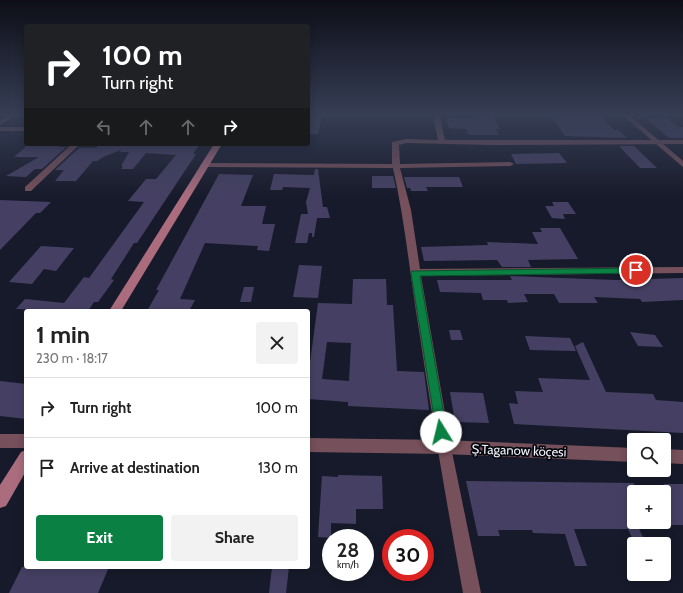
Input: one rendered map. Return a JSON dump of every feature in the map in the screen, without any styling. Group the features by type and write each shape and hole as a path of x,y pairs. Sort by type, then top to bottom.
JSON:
{"main road":[{"path":"116,309 217,146"},
{"path":"0,500 24,460"}],"street":[{"path":"402,142 395,144 396,166 407,210 415,273 444,447 472,593"},
{"path":"432,142 512,142"},
{"path":"656,142 683,165"},
{"path":"28,189 74,146"},
{"path":"204,165 396,166 510,164"},
{"path":"415,273 683,270"},
{"path":"0,440 24,440"},
{"name":"Ş.Taganow köçesi","path":"310,445 444,447 627,455"},
{"path":"671,456 683,457"}],"building":[{"path":"27,146 66,147 42,169 35,169 26,177 6,176 39,157 14,157"},
{"path":"97,146 199,146 193,154 196,154 137,243 134,243 111,279 114,280 98,302 94,302 89,309 16,309 25,299 64,303 84,277 89,278 144,202 128,201 146,179 156,179 176,155 146,153 133,169 121,169 123,166 121,166 129,152 120,152 121,150 97,161 93,161 76,181 55,181 64,170 55,170 79,148 97,148"},
{"path":"619,146 634,146 657,168 640,168"},
{"path":"559,153 567,163 516,164 511,154"},
{"path":"315,169 318,169 323,207 327,207 330,218 317,218 314,237 312,237 312,233 309,233 307,243 295,243 301,214 308,214 306,202 310,188 283,187 282,190 270,190 274,174 314,175"},
{"path":"219,174 253,175 241,206 266,206 262,224 275,224 269,251 257,250 258,246 205,243 180,299 195,300 190,309 148,309 159,290 156,290"},
{"path":"372,176 393,176 396,188 372,188"},
{"path":"404,177 459,177 463,187 426,187 428,191 411,191 410,188 407,188"},
{"path":"0,200 51,202 40,213 36,213 0,250"},
{"path":"552,202 568,202 576,214 563,214 565,219 552,218 545,206 554,206"},
{"path":"540,228 560,228 578,259 528,260 531,267 502,267 497,260 424,261 421,247 488,245 487,242 538,244 532,232 542,232"},
{"path":"41,246 74,248 56,271 44,269 32,284 9,282"},
{"path":"299,265 322,266 318,298 293,297"},
{"path":"510,276 615,280 683,278 683,300 642,302 640,299 594,297 598,303 559,303 554,294 524,294 528,302 508,303 507,300 483,300 481,293 440,292 437,280 512,280"},
{"path":"353,279 386,279 387,305 393,305 397,371 424,372 429,410 348,406 348,402 310,399 310,362 318,303 352,304","holes":["327,342 351,343 349,381 322,379"]},
{"path":"244,287 254,287 251,302 240,302"},
{"path":"449,330 460,330 463,340 451,340"},
{"path":"630,332 655,335 663,347 638,346"},
{"path":"525,336 570,338 576,351 530,350"},
{"path":"583,342 606,392 653,394 656,400 683,402 683,433 514,424 509,403 518,404 515,391 543,392 538,378 590,380 575,346"},
{"path":"0,381 24,384 24,419 0,416"},
{"path":"450,392 483,393 489,423 455,422"},
{"path":"338,475 382,476 383,509 356,509 356,524 331,523 331,529 322,529 322,537 318,537 322,476 338,477"},
{"path":"466,481 634,483 634,485 627,485 627,529 574,529 587,566 575,566 565,534 533,533 532,530 498,530 500,536 478,536"},
{"path":"683,484 683,525 671,525 671,485 664,485"},
{"path":"628,529 639,529 643,537 632,537"},
{"path":"22,567 24,567 24,569 108,569 98,593 9,593"},
{"path":"272,569 289,569 286,593 269,593"}],"route":[{"path":"441,432 415,273 636,270"}]}
